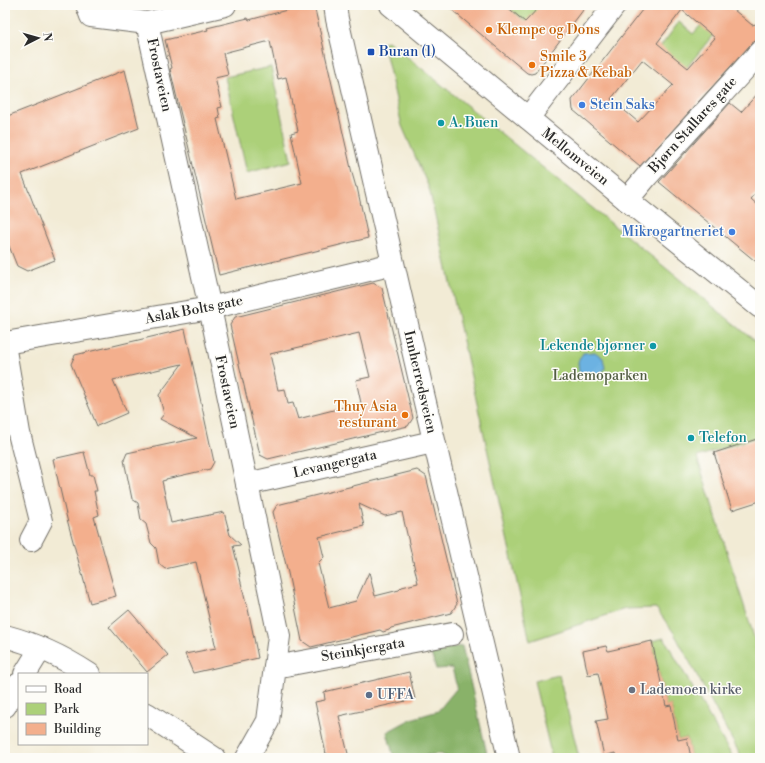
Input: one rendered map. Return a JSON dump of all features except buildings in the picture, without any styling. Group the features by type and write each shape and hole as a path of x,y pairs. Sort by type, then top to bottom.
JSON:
{"street":[{"name":"Frostaveien","path":"87,5 91,16 147,23 225,5"},
{"name":"Innherredsveien","path":"335,5 422,391 509,758"},
{"name":"Mellomveien","path":"391,5 627,200 760,307"},
{"path":"528,118 616,5"},
{"name":"Frostaveien","path":"147,23 210,308 278,636 268,721 247,758"},
{"name":"Bjørn Stallares gate","path":"627,200 652,170 760,52"},
{"name":"Aslak Bolts gate","path":"5,343 210,308 381,268"},
{"path":"5,350 12,434 41,521 31,540"},
{"name":"Levangergata","path":"247,484 424,444"},
{"name":"Steinkjergata","path":"274,667 452,634"},
{"path":"5,636 42,648 73,663 88,673"},
{"path":"26,673 42,648"},
{"path":"5,706 18,686"},
{"path":"148,715 214,758"}],"green space":[{"path":"506,5 544,5 538,32"},
{"path":"679,22 693,34 701,25 713,35 679,77 653,57"},
{"name":"Lademoparken","path":"388,41 760,345 760,436 697,457 760,656 760,758 742,758 674,633 656,608 625,609 530,641 429,188 402,126 383,42"},
{"path":"271,67 291,161 247,173 225,77"},
{"path":"664,638 733,758 691,758 687,738 678,740 671,705 666,706 652,641"},
{"path":"462,646 488,758 448,758 441,754 394,758 387,732 411,719 438,711 457,688 452,668 436,669 431,654 446,648"},
{"path":"559,675 579,758 552,758 534,681"}],"water":[{"path":"595,352 603,358 605,368 599,377 588,379 579,372 578,362 583,353"}],"place":[{"name":"Klempe og Dons","path":"489,30"},
{"name":"Buran (1)","path":"371,52"},
{"name":"Smile 3 Pizza & Kebab","path":"532,65"},
{"name":"Stein Saks","path":"582,105"},
{"name":"A. Buen","path":"441,123"},
{"name":"Mikrogartneriet","path":"732,232"},
{"name":"Lekende bjørner","path":"653,346"},
{"name":"Thuy Asia resturant","path":"405,415"},
{"name":"Telefon","path":"691,438"},
{"name":"Lademoen kirke","path":"632,690"},
{"name":"UFFA","path":"369,695"}]}
